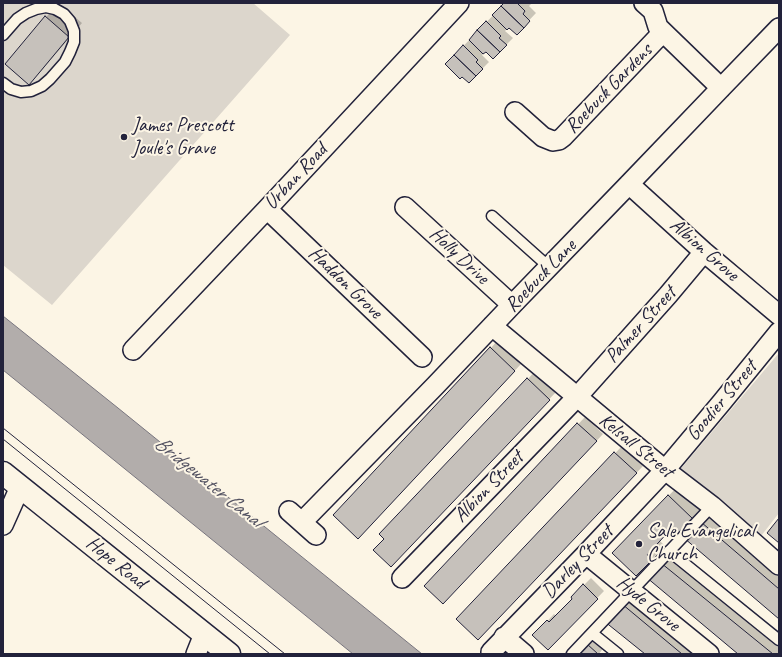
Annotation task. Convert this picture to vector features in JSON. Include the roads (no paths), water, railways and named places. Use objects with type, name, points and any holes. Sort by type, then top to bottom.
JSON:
[{"type":"street","name":"Urban Road","points":[[133,350],[459,3]]},
{"type":"street","name":"Roebuck Gardens","points":[[644,3],[653,11],[658,27],[721,88]]},
{"type":"street","name":"Roebuck Lane","points":[[316,534],[296,517],[492,326],[779,28]]},
{"type":"street","name":"Roebuck Gardens","points":[[515,112],[543,137],[553,141],[559,140],[564,137],[663,32]]},
{"type":"street","name":"Albion Grove","points":[[630,184],[704,252],[779,315]]},
{"type":"street","name":"Holly Drive","points":[[405,207],[512,305]]},
{"type":"street","name":"Haddon Grove","points":[[267,208],[422,357]]},
{"type":"street","name":"Palmer Street","points":[[577,397],[668,295],[704,252]]},
{"type":"street","name":"Kelsall Street","points":[[492,326],[665,470],[712,506],[779,565]]},
{"type":"street","name":"Goodier Street","points":[[665,470],[779,332]]},
{"type":"street","name":"Albion Street","points":[[402,578],[577,397]]},
{"type":"street","name":"Darley Street","points":[[491,652],[665,470]]},
{"type":"street","name":"Hope Road","points":[[3,473],[229,654]]},
{"type":"street","points":[[3,525],[20,487]]},
{"type":"street","name":"Hyde Grove","points":[[586,554],[709,654]]},
{"type":"street","points":[[196,654],[204,634]]},
{"type":"street","points":[[504,637],[524,654]]},
{"type":"lane","points":[[3,83],[11,89],[21,92],[31,91],[42,86],[65,62],[74,42],[74,31],[64,14],[55,9],[46,7],[26,13],[5,28]]},
{"type":"lane","points":[[492,216],[549,267]]},
{"type":"lane","points":[[572,654],[712,506]]},
{"type":"lane","points":[[669,551],[779,640]]},
{"type":"lane","points":[[592,633],[618,654]]},
{"type":"water","name":"Bridgewater Canal","points":[[3,316],[422,654],[353,654],[3,370]]},
{"type":"tram line","points":[[3,428],[285,654]]},
{"type":"tram line","points":[[3,439],[270,654]]},
{"type":"place","name":"James Prescott Joule's Grave","points":[[124,137]]},
{"type":"place","name":"Sale Evangelical Church","points":[[639,544]]}]
